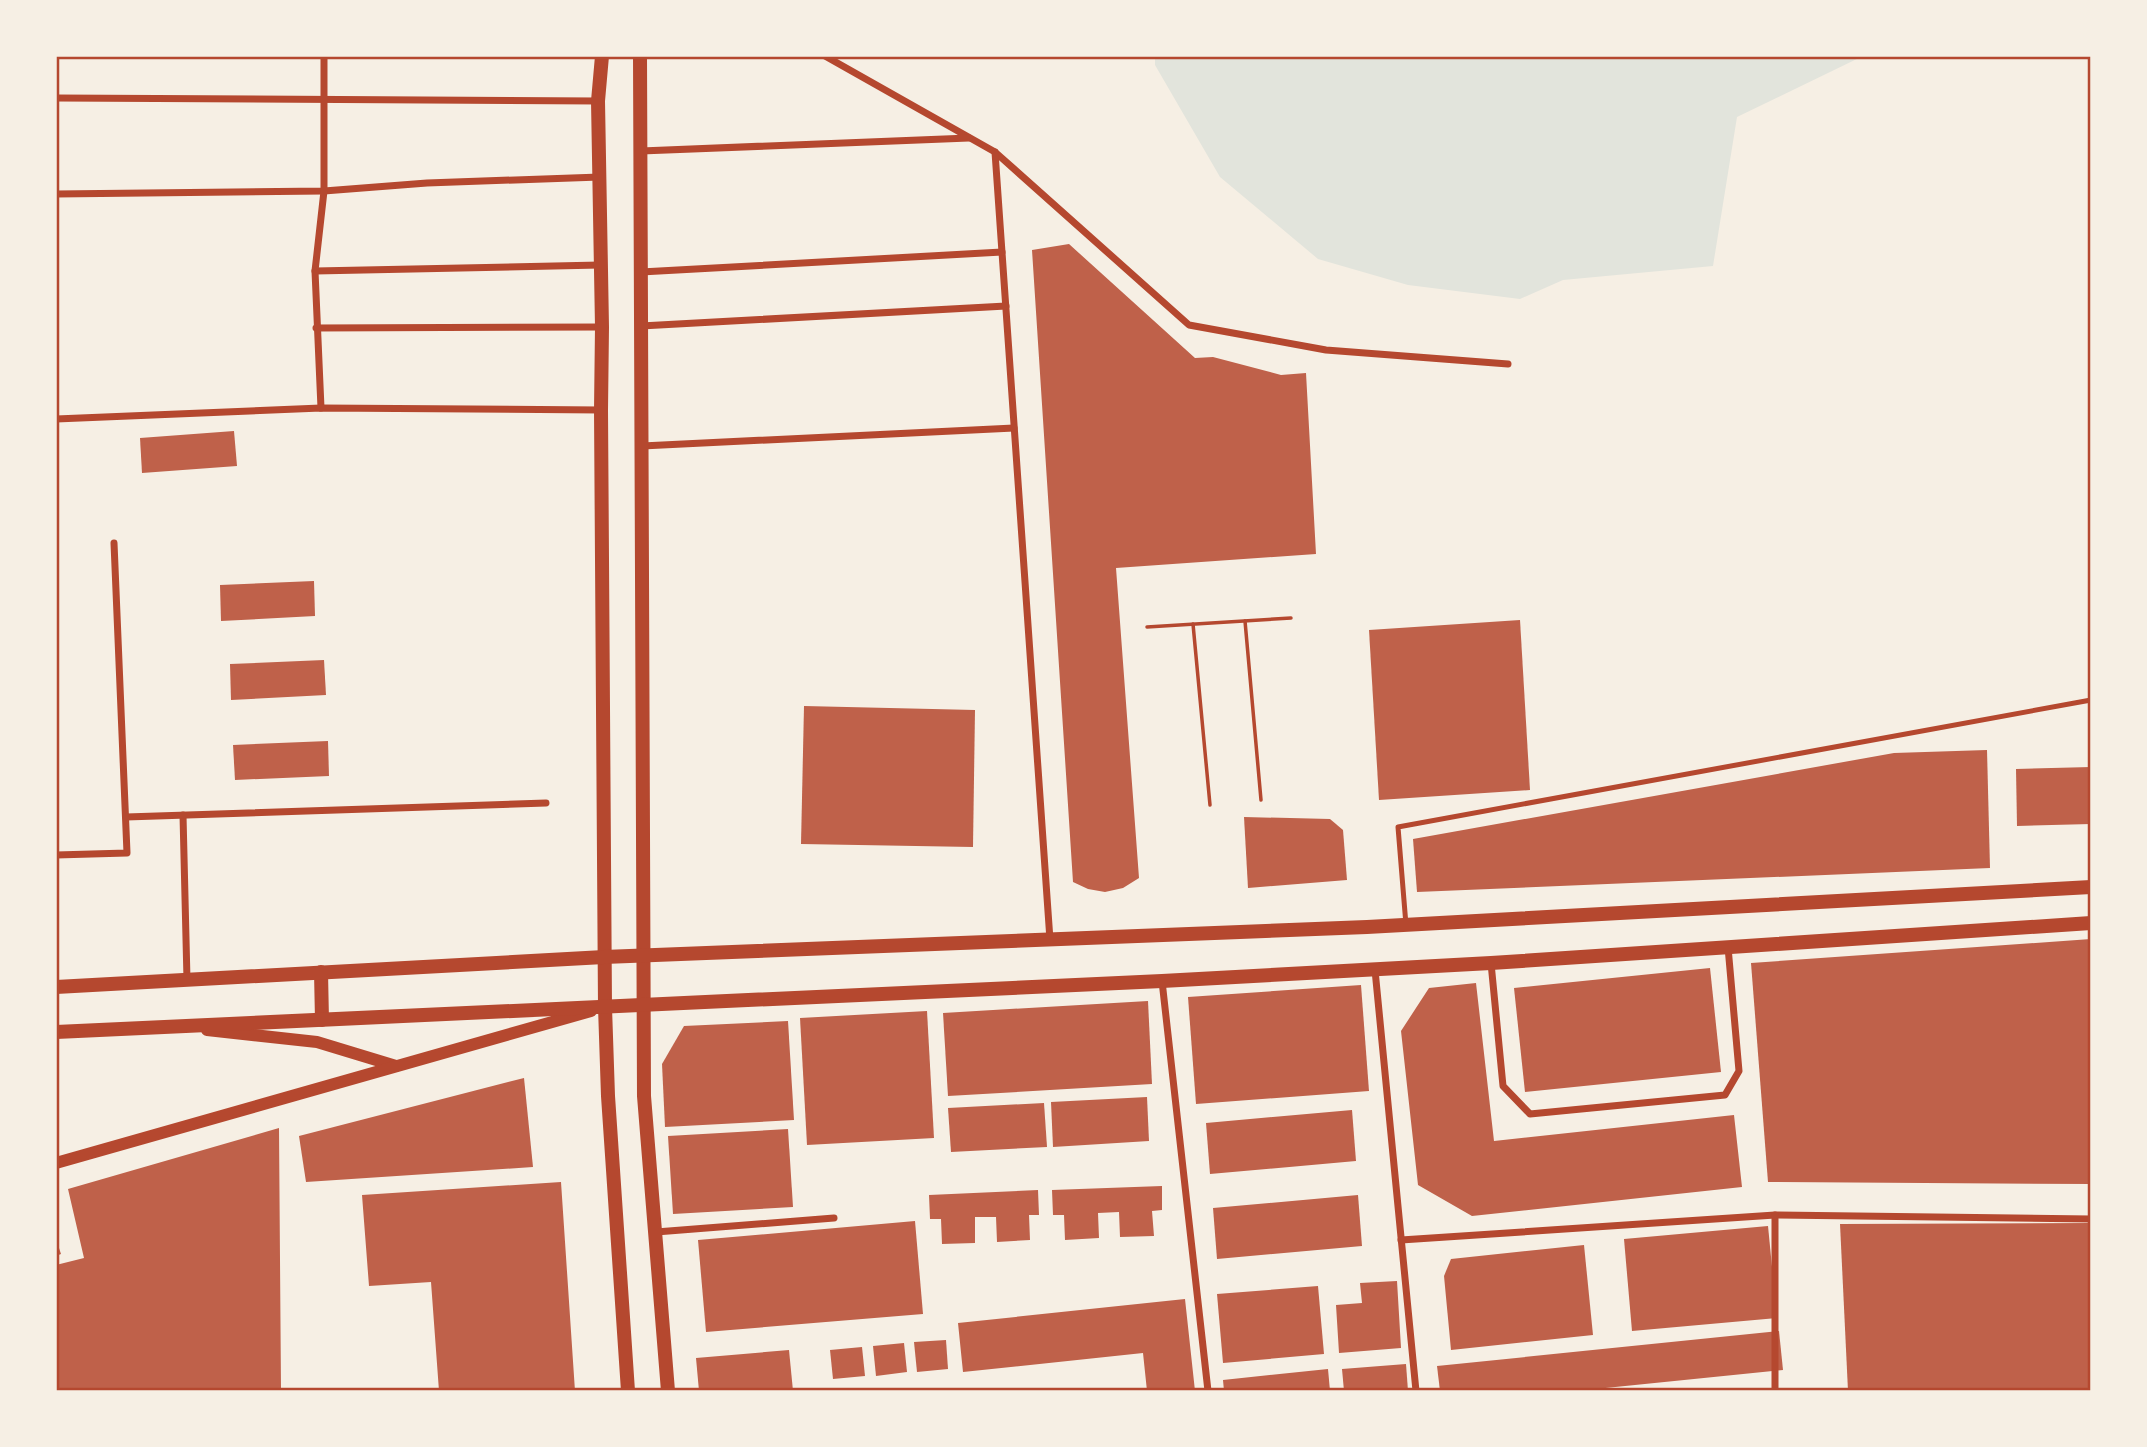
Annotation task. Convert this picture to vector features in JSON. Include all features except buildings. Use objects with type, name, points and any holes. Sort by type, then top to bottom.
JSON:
[{"type":"main road","points":[[602,56],[598,101],[602,327],[604,957],[608,1096],[628,1391]]},
{"type":"main road","points":[[640,56],[644,1096],[668,1391]]},
{"type":"main road","points":[[56,987],[604,957],[1406,925],[2091,887]]},
{"type":"main road","points":[[56,1032],[1162,981],[1491,963],[2091,923]]},
{"type":"main road","points":[[321,972],[322,1020]]},
{"type":"street","points":[[321,408],[315,271],[324,191],[324,56]]},
{"type":"street","points":[[825,56],[995,152],[1189,325],[1326,350],[1508,364]]},
{"type":"street","points":[[56,98],[598,101]]},
{"type":"street","points":[[641,151],[970,138]]},
{"type":"street","points":[[995,152],[1050,940]]},
{"type":"street","points":[[56,194],[324,191],[427,183],[600,177]]},
{"type":"street","points":[[641,272],[1002,253]]},
{"type":"street","points":[[315,271],[600,265]]},
{"type":"street","points":[[641,326],[1006,306]]},
{"type":"street","points":[[316,328],[602,327]]},
{"type":"street","points":[[56,419],[321,408],[601,410]]},
{"type":"street","points":[[642,446],[1014,428]]},
{"type":"street","points":[[56,855],[127,853],[114,542]]},
{"type":"street","points":[[126,817],[547,803]]},
{"type":"street","points":[[183,815],[187,980]]},
{"type":"street","points":[[1491,963],[1503,1086],[1530,1114],[1725,1095],[1739,1071],[1728,946]]},
{"type":"street","points":[[1375,969],[1416,1391]]},
{"type":"street","points":[[1162,981],[1208,1391]]},
{"type":"street","points":[[56,1163],[605,1007]]},
{"type":"street","points":[[178,1026],[317,1042],[396,1066]]},
{"type":"street","points":[[1401,1240],[1775,1215],[2091,1219]]},
{"type":"street","points":[[1775,1215],[1775,1391]]},
{"type":"street","points":[[655,1232],[834,1218]]},
{"type":"lane","points":[[1406,925],[1398,827],[2091,700]]},
{"type":"path","points":[[1147,627],[1290,618]]},
{"type":"path","points":[[1245,621],[1261,800]]},
{"type":"path","points":[[1193,624],[1210,805]]},
{"type":"shaded area","points":[[1155,56],[1863,56],[1737,117],[1713,266],[1563,280],[1520,299],[1408,285],[1318,259],[1220,177],[1155,65]]}]
